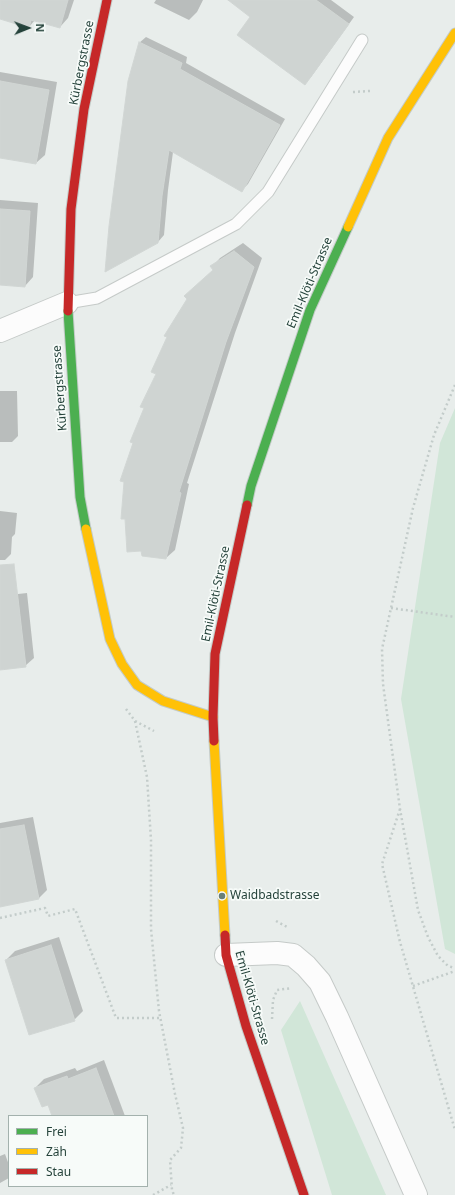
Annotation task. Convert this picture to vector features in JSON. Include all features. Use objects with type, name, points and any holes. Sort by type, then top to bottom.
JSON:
[{"type":"street","name":"Kürbergstrasse","points":[[107,0],[84,109],[72,209],[67,303],[80,497],[91,556],[110,639],[122,664],[137,685],[163,701],[213,717]]},
{"type":"street","name":"Emil-Klöti-Strasse","points":[[304,1195],[246,1026],[226,955],[213,717],[215,654],[251,486],[310,310],[388,138],[455,34]]},
{"type":"street","points":[[0,331],[67,303]]},
{"type":"street","points":[[226,955],[277,953],[293,955],[306,966],[320,982],[416,1195]]},
{"type":"lane","points":[[67,303],[97,298],[236,224],[268,192],[362,40]]},
{"type":"path","points":[[455,386],[434,434],[413,508],[382,650],[383,684],[400,809],[418,910],[428,937],[438,956],[448,966],[455,968]]},
{"type":"path","points":[[391,608],[455,617]]},
{"type":"path","points":[[123,705],[135,721],[154,731]]},
{"type":"path","points":[[135,721],[146,777],[151,840],[151,929],[160,1018],[183,1128],[181,1148],[170,1160],[174,1195]]},
{"type":"path","points":[[400,809],[382,864],[400,942],[455,1130]]},
{"type":"path","points":[[0,918],[45,908],[48,916],[75,910],[116,1018],[160,1018]]},
{"type":"path","points":[[413,986],[455,972]]},
{"type":"path","points":[[272,1020],[273,1000],[277,990]]},
{"type":"path","points":[[152,1195],[172,1185]]},
{"type":"green space","points":[[455,408],[455,954],[445,949],[401,699],[440,443]]},
{"type":"green space","points":[[300,1001],[386,1195],[332,1195],[281,1030]]},
{"type":"building","points":[[0,0],[68,0],[60,28],[31,20],[29,28],[0,19]]},
{"type":"building","points":[[228,0],[316,0],[349,24],[305,85],[237,35],[250,17]]},
{"type":"building","points":[[139,42],[182,63],[180,69],[280,125],[242,192],[169,150],[162,196],[158,243],[105,272],[109,226],[128,81]]},
{"type":"building","points":[[0,81],[49,90],[36,164],[0,158]]},
{"type":"building","points":[[0,209],[30,211],[25,287],[0,285]]},
{"type":"building","points":[[234,251],[254,267],[226,342],[179,492],[181,493],[166,559],[142,556],[141,551],[127,552],[125,519],[121,519],[124,482],[120,481],[133,443],[130,442],[144,408],[140,407],[156,374],[151,372],[167,337],[164,336],[187,299],[184,296],[213,270],[210,266]]},
{"type":"building","points":[[14,564],[26,667],[0,670],[0,565]]},
{"type":"building","points":[[24,825],[39,899],[0,907],[0,829]]},
{"type":"building","points":[[51,945],[75,1021],[29,1035],[5,960]]},
{"type":"building","points":[[96,1068],[114,1115],[52,1115],[48,1105],[42,1107],[34,1088],[67,1076],[68,1079]]},
{"type":"traffic: fast","points":[[247,505],[251,486],[310,310],[348,227]]},
{"type":"traffic: fast","points":[[68,311],[80,497],[86,529]]},
{"type":"traffic: slow","points":[[348,227],[388,138],[455,33]]},
{"type":"traffic: slow","points":[[86,529],[110,639],[122,664],[137,685],[163,701],[213,717]]},
{"type":"traffic: slow","points":[[214,741],[225,935]]},
{"type":"traffic: jam","points":[[68,311],[71,209],[84,109],[107,0]]},
{"type":"traffic: jam","points":[[214,741],[213,717],[215,654],[247,505]]},
{"type":"traffic: jam","points":[[225,935],[226,955],[246,1026],[304,1195]]},
{"type":"place","name":"Waidbadstrasse","points":[[222,896]]}]
